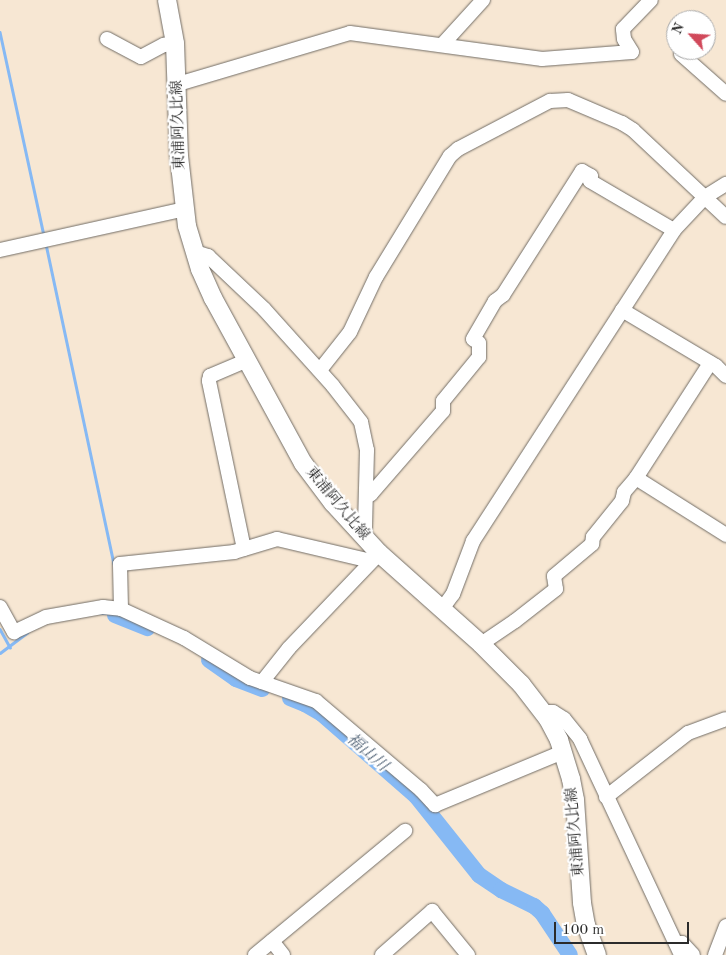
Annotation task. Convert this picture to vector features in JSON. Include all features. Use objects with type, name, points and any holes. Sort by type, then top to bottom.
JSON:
[{"type":"main road","name":"東浦阿久比線","points":[[167,0],[175,43],[178,84],[179,156],[185,209],[195,252],[212,298],[303,463],[333,503],[362,534],[375,557],[442,610],[481,644],[521,684],[543,712],[563,752],[575,800],[582,903],[586,925],[597,955]]},
{"type":"street","points":[[442,45],[483,0]]},
{"type":"street","points":[[178,84],[350,33],[542,59],[632,52],[624,39],[623,29],[651,0]]},
{"type":"street","points":[[107,39],[141,57],[164,45],[175,43]]},
{"type":"street","points":[[688,60],[726,94]]},
{"type":"street","points":[[320,370],[350,332],[376,277],[450,156],[458,149],[540,106],[556,100],[568,100],[622,122],[726,217]]},
{"type":"street","points":[[366,496],[371,494],[443,411],[443,401],[479,357],[479,343],[473,339],[495,301],[503,295],[582,171],[591,176],[590,181],[674,230]]},
{"type":"street","points":[[442,610],[453,594],[473,541],[674,230],[705,197],[726,184]]},
{"type":"street","points":[[0,250],[185,209]]},
{"type":"street","points":[[195,252],[208,256],[264,309],[320,370],[357,415],[365,430],[368,450],[365,528],[362,534]]},
{"type":"street","points":[[622,310],[710,364],[726,376]]},
{"type":"street","points":[[244,549],[209,381],[210,376],[246,360]]},
{"type":"street","points":[[481,644],[556,589],[554,576],[592,544],[593,537],[622,501],[624,492],[636,478],[710,364]]},
{"type":"street","points":[[636,478],[726,535]]},
{"type":"street","points":[[121,609],[120,564],[244,549],[277,539],[375,557]]},
{"type":"street","points":[[262,682],[289,648],[375,557]]},
{"type":"street","points":[[0,607],[14,632],[32,622],[61,613],[103,607],[121,609],[184,638],[240,673],[316,701],[421,790],[435,805],[563,752]]},
{"type":"street","points":[[543,712],[553,712],[564,719],[579,737],[678,949]]},
{"type":"street","points":[[606,797],[688,733],[726,719]]},
{"type":"street","points":[[255,955],[405,831]]},
{"type":"street","points":[[382,955],[432,911],[468,955]]},
{"type":"street","points":[[715,955],[726,926]]},
{"type":"street","points":[[272,941],[283,955]]},
{"type":"street","points":[[678,949],[682,943],[694,955]]},
{"type":"waterway","points":[[0,32],[44,236]]},
{"type":"waterway","points":[[46,244],[114,564]]},
{"type":"waterway","points":[[99,614],[115,614]]},
{"type":"waterway","name":"福山川","points":[[115,615],[148,628]]},
{"type":"waterway","points":[[0,629],[10,647]]},
{"type":"waterway","points":[[0,653],[27,633]]},
{"type":"waterway","name":"福山川","points":[[209,660],[236,679],[262,689]]},
{"type":"waterway","name":"福山川","points":[[290,698],[322,714],[416,796],[479,875],[501,890],[534,906],[542,913],[570,955]]}]
